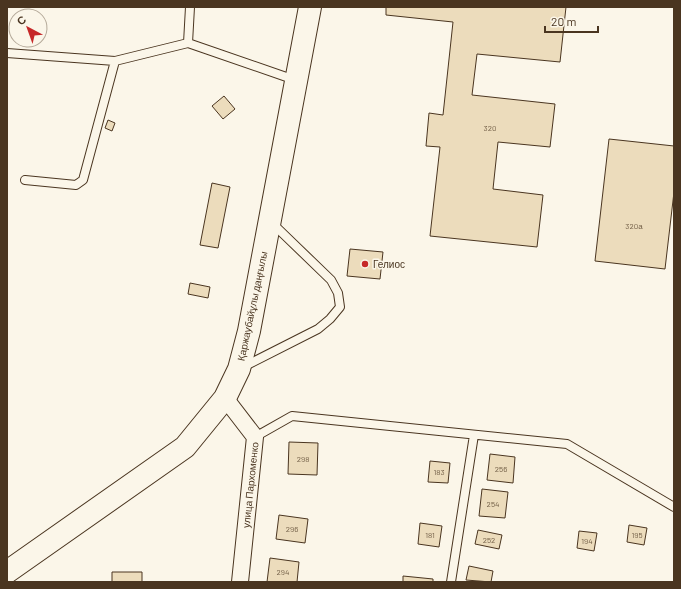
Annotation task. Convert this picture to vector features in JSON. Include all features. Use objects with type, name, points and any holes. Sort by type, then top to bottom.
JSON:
[{"type":"highway","name":"Қаржаубайұлы даңғылы","points":[[7,572],[185,447],[225,398],[239,369],[249,331],[310,7]]},
{"type":"street","name":"улица Пархоменко","points":[[225,398],[255,437],[240,582]]},
{"type":"lane","points":[[188,43],[190,7]]},
{"type":"lane","points":[[7,53],[115,61],[188,43],[296,80]]},
{"type":"lane","points":[[25,180],[76,185],[83,180],[115,61]]},
{"type":"lane","points":[[239,369],[318,329],[330,319],[340,307],[338,293],[331,280],[270,220]]},
{"type":"lane","points":[[255,437],[292,416],[567,444],[674,507]]},
{"type":"lane","points":[[451,582],[474,435]]},
{"type":"building","points":[[386,7],[566,7],[560,62],[477,54],[472,95],[555,104],[550,147],[498,142],[493,189],[543,195],[537,247],[430,236],[440,147],[426,146],[429,113],[443,115],[453,22],[386,15]]},
{"type":"building","points":[[224,96],[235,109],[223,119],[212,106]]},
{"type":"building","points":[[108,120],[115,123],[112,131],[105,128]]},
{"type":"building","points":[[609,139],[674,146],[674,192],[665,269],[595,261]]},
{"type":"building","points":[[212,183],[230,187],[218,248],[200,245]]},
{"type":"building","name":"Гелиос","points":[[350,249],[383,252],[380,279],[347,276]]},
{"type":"building","points":[[190,283],[210,287],[208,298],[188,294]]},
{"type":"building","points":[[289,442],[318,443],[317,475],[288,474]]},
{"type":"building","points":[[490,454],[515,457],[513,483],[487,480]]},
{"type":"building","points":[[430,461],[450,463],[448,483],[428,482]]},
{"type":"building","points":[[482,489],[508,492],[505,518],[479,516]]},
{"type":"building","points":[[279,515],[308,519],[305,543],[276,539]]},
{"type":"building","points":[[420,523],[442,526],[439,547],[418,544]]},
{"type":"building","points":[[629,525],[647,528],[644,545],[627,542]]},
{"type":"building","points":[[478,530],[502,535],[499,549],[475,544]]},
{"type":"building","points":[[579,531],[597,533],[594,551],[577,548]]},
{"type":"building","points":[[270,558],[299,562],[297,582],[267,582]]},
{"type":"building","points":[[469,566],[493,571],[491,582],[466,580]]},
{"type":"building","points":[[112,572],[142,572],[142,582],[112,582]]},
{"type":"building","points":[[403,576],[433,579],[433,582],[403,582]]},
{"type":"place","name":"Гелиос","points":[[365,264]]}]
